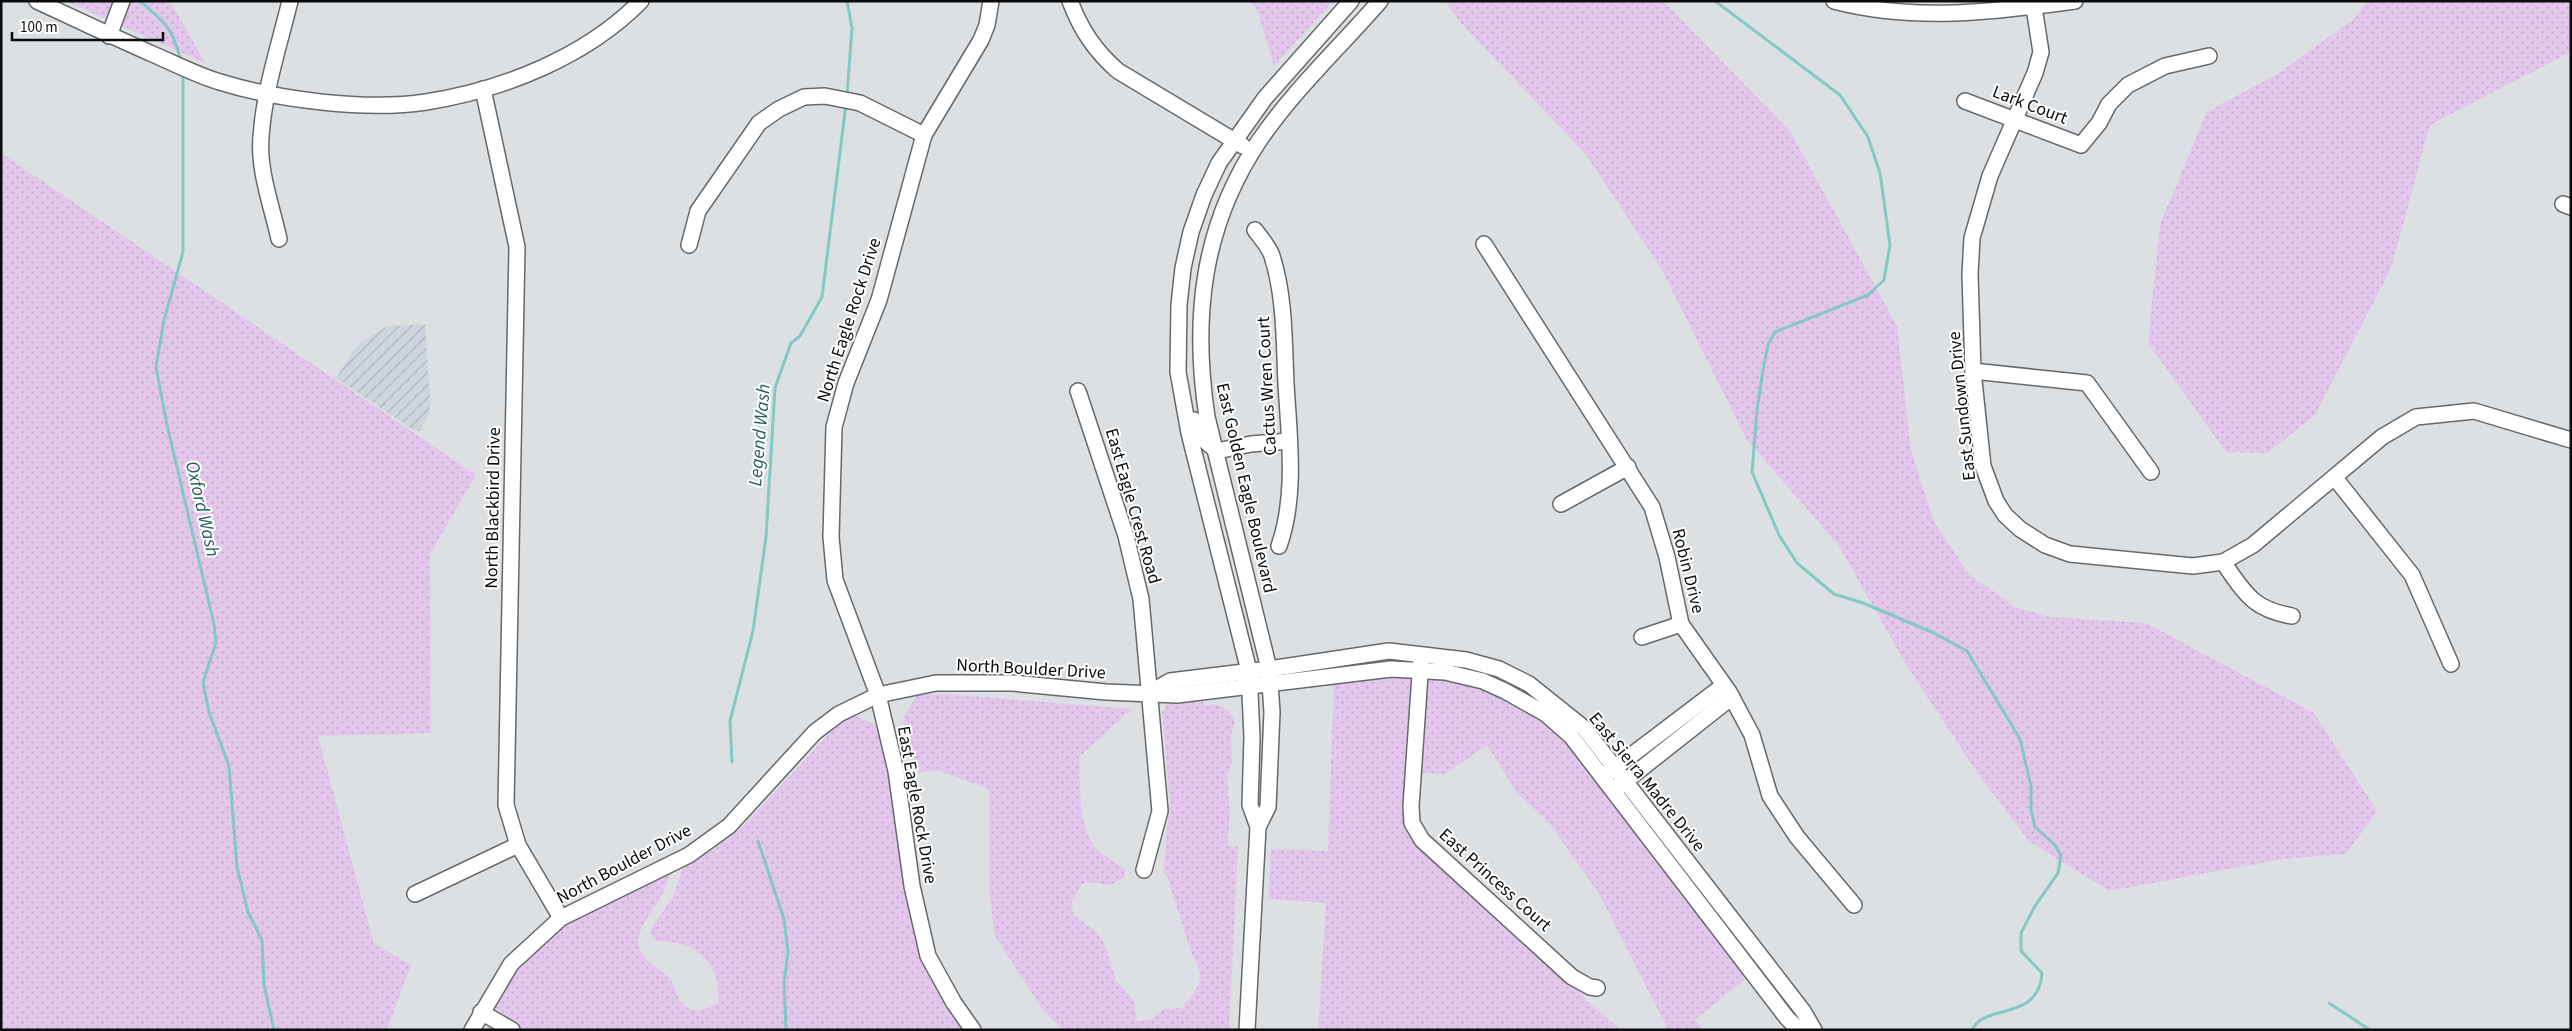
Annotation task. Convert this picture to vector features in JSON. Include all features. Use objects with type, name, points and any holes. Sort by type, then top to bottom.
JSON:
[{"type":"street","points":[[37,1],[183,69],[221,82],[267,93],[305,99],[365,104],[425,102],[483,88],[550,65],[581,50],[612,27],[641,1]]},
{"type":"street","points":[[109,36],[122,1]]},
{"type":"street","points":[[278,239],[260,138],[267,93],[290,1]]},
{"type":"street","name":"North Eagle Rock Drive","points":[[835,580],[831,537],[834,427],[846,383],[879,300],[924,135],[981,40],[988,25],[991,1]]},
{"type":"street","points":[[1070,1],[1092,46],[1118,71],[1252,152]]},
{"type":"street","name":"East Golden Eagle Boulevard","points":[[1247,1030],[1258,827],[1250,805],[1252,737],[1250,678],[1189,433],[1178,372],[1179,305],[1191,232],[1204,195],[1219,163],[1265,98],[1351,1]]},
{"type":"street","name":"East Golden Eagle Boulevard","points":[[1258,827],[1268,807],[1272,712],[1270,677],[1217,451],[1207,417],[1201,381],[1200,308],[1206,270],[1220,215],[1252,152],[1296,96],[1380,1]]},
{"type":"street","points":[[1834,1],[1866,9],[1933,15],[2075,1]]},
{"type":"street","name":"East Sundown Drive","points":[[2034,4],[2041,52],[2032,80],[1990,176],[1972,238],[1970,274],[1973,371],[1983,466],[1988,485],[2006,515],[2020,529],[2044,545],[2070,554],[2193,566],[2223,562],[2253,546],[2382,437],[2416,417],[2474,411],[2571,440]]},
{"type":"street","name":"Lark Court","points":[[1965,101],[1996,112],[2013,121],[2082,145],[2099,123],[2109,104],[2128,85],[2165,66],[2209,56]]},
{"type":"street","name":"North Blackbird Drive","points":[[483,88],[517,247],[506,805],[518,845],[561,918]]},
{"type":"street","points":[[689,245],[698,210],[759,123],[779,109],[804,97],[825,96],[860,103],[924,135]]},
{"type":"street","name":"Cactus Wren Court","points":[[1255,230],[1271,253],[1278,280],[1283,318],[1289,441],[1289,511],[1279,546]]},
{"type":"street","name":"Robin Drive","points":[[1484,244],[1652,507],[1667,557],[1682,624],[1728,691],[1752,735],[1770,796],[1797,837],[1854,905]]},
{"type":"street","points":[[1973,371],[2087,383],[2151,472]]},
{"type":"street","points":[[1178,372],[1199,436],[1217,451],[1251,444],[1289,441]]},
{"type":"street","name":"East Eagle Crest Road","points":[[1078,391],[1126,536],[1141,599],[1151,692],[1160,811],[1144,870]]},
{"type":"street","points":[[1561,504],[1628,467]]},
{"type":"street","points":[[2334,478],[2412,575],[2451,664]]},
{"type":"street","points":[[2223,562],[2249,598],[2270,612],[2292,616]]},
{"type":"street","name":"East Eagle Rock Drive","points":[[835,580],[878,695],[896,771],[912,886],[928,956],[954,1003],[973,1030]]},
{"type":"street","points":[[1642,637],[1682,624]]},
{"type":"street","name":"East Sierra Madre Drive","points":[[1270,677],[1389,651],[1466,660],[1499,669],[1529,684],[1584,728],[1803,1011],[1814,1030]]},
{"type":"street","name":"East Princess Court","points":[[1421,654],[1411,806],[1412,823],[1422,840],[1572,976],[1590,987],[1597,988]]},
{"type":"street","name":"East Sierra Madre Drive","points":[[1270,677],[1390,670],[1445,672],[1483,681],[1524,701],[1555,720],[1571,736],[1787,1018],[1799,1030]]},
{"type":"street","name":"North Boulder Drive","points":[[472,1030],[511,964],[561,918],[689,855],[729,826],[815,732],[839,714],[878,695],[936,683],[1012,683],[1106,692],[1151,692],[1177,695],[1250,678],[1270,677]]},
{"type":"street","points":[[1603,777],[1728,691]]},
{"type":"street","points":[[1613,791],[1728,691]]},
{"type":"street","points":[[415,894],[518,845]]},
{"type":"street","points":[[481,1012],[512,1030]]},
{"type":"shaded area","points":[[66,1],[166,1],[173,6],[205,63]]},
{"type":"shaded area","points":[[1251,1],[1333,1],[1274,66],[1258,12]]},
{"type":"shaded area","points":[[1445,1],[1663,1],[1790,131],[1897,326],[1911,450],[1934,522],[1969,574],[2015,607],[2049,617],[2146,623],[2314,713],[2377,811],[2346,854],[2283,859],[2109,891],[2029,841],[1978,774],[1905,663],[1839,546],[1747,440],[1662,270],[1587,156],[1461,23]]},
{"type":"shaded area","points":[[2367,1],[2571,1],[2571,52],[2430,125],[2391,268],[2315,415],[2267,453],[2226,452],[2148,343],[2160,224],[2207,112],[2282,71],[2355,18]]},
{"type":"shaded area","points":[[1,153],[476,475],[430,554],[431,733],[318,736],[374,944],[411,965],[387,1030],[1,1030]]},
{"type":"shaded area","points":[[425,324],[430,399],[429,413],[420,431],[415,431],[336,378],[354,349],[387,326]]},
{"type":"shaded area","points":[[1399,674],[1412,676],[1407,815],[1422,846],[1581,993],[1587,1001],[1621,1030],[1318,1030],[1326,903],[1268,899],[1271,849],[1328,851],[1334,680]]},
{"type":"shaded area","points":[[1435,675],[1480,686],[1507,697],[1530,711],[1560,736],[1579,755],[1749,976],[1695,1020],[1703,1030],[1668,1030],[1598,892],[1549,823],[1517,793],[1487,745],[1445,774],[1420,773],[1426,683],[1429,678]]},
{"type":"shaded area","points":[[945,694],[1132,709],[1079,757],[1081,804],[1090,839],[1102,854],[1125,869],[1124,878],[1110,885],[1088,882],[1082,884],[1072,902],[1073,914],[1096,932],[1104,943],[1116,980],[1134,1001],[1137,1021],[1152,1019],[1164,1009],[1182,1008],[1197,989],[1200,977],[1167,876],[1163,872],[1170,801],[1162,712],[1168,703],[1202,698],[1204,706],[1216,704],[1230,711],[1229,713],[1235,720],[1231,736],[1232,762],[1227,779],[1230,814],[1227,845],[1238,847],[1229,1030],[1063,1030],[1043,1010],[995,936],[989,889],[989,789],[940,771],[913,772],[903,718],[917,695]]},
{"type":"shaded area","points":[[853,715],[878,726],[888,758],[922,959],[945,1002],[965,1030],[524,1030],[495,1007],[502,990],[530,956],[566,926],[605,902],[669,872],[664,891],[639,934],[639,948],[646,958],[670,979],[678,997],[686,1007],[702,1010],[718,1002],[718,988],[715,975],[703,956],[682,944],[656,941],[651,934],[652,927],[673,897],[683,867],[713,850],[740,829],[830,733]]},
{"type":"waterway","name":"Oxford Wash","points":[[140,1],[167,27],[175,41],[181,62]]},
{"type":"waterway","name":"Legend Wash","points":[[847,1],[852,28],[847,96]]},
{"type":"waterway","points":[[1715,1],[1840,95],[1868,137],[1880,173],[1890,245],[1884,280],[1868,295],[1775,332],[1768,345],[1763,370],[1757,410],[1752,472],[1779,535],[1797,563],[1834,594],[1863,603],[1934,633],[1967,651],[2020,739],[2031,786],[2031,810],[2035,827],[2055,845],[2061,856],[2058,873],[2035,906],[2021,933],[2021,951],[2042,973],[2039,988],[2031,999],[2022,1005],[1988,1017],[1978,1022],[1972,1030]]},
{"type":"waterway","name":"Oxford Wash","points":[[183,73],[183,252],[164,320],[156,367],[167,425],[214,624],[216,643],[203,682],[209,712],[229,766],[237,867],[248,912],[262,940],[264,985],[274,1030]]},
{"type":"waterway","name":"Legend Wash","points":[[732,762],[730,721],[753,631],[766,537],[775,388],[791,343],[800,336],[822,297],[846,104]]},
{"type":"waterway","name":"Legend Wash","points":[[758,841],[784,919],[788,952],[784,982],[786,1030]]},
{"type":"waterway","points":[[2329,1003],[2370,1030]]}]
